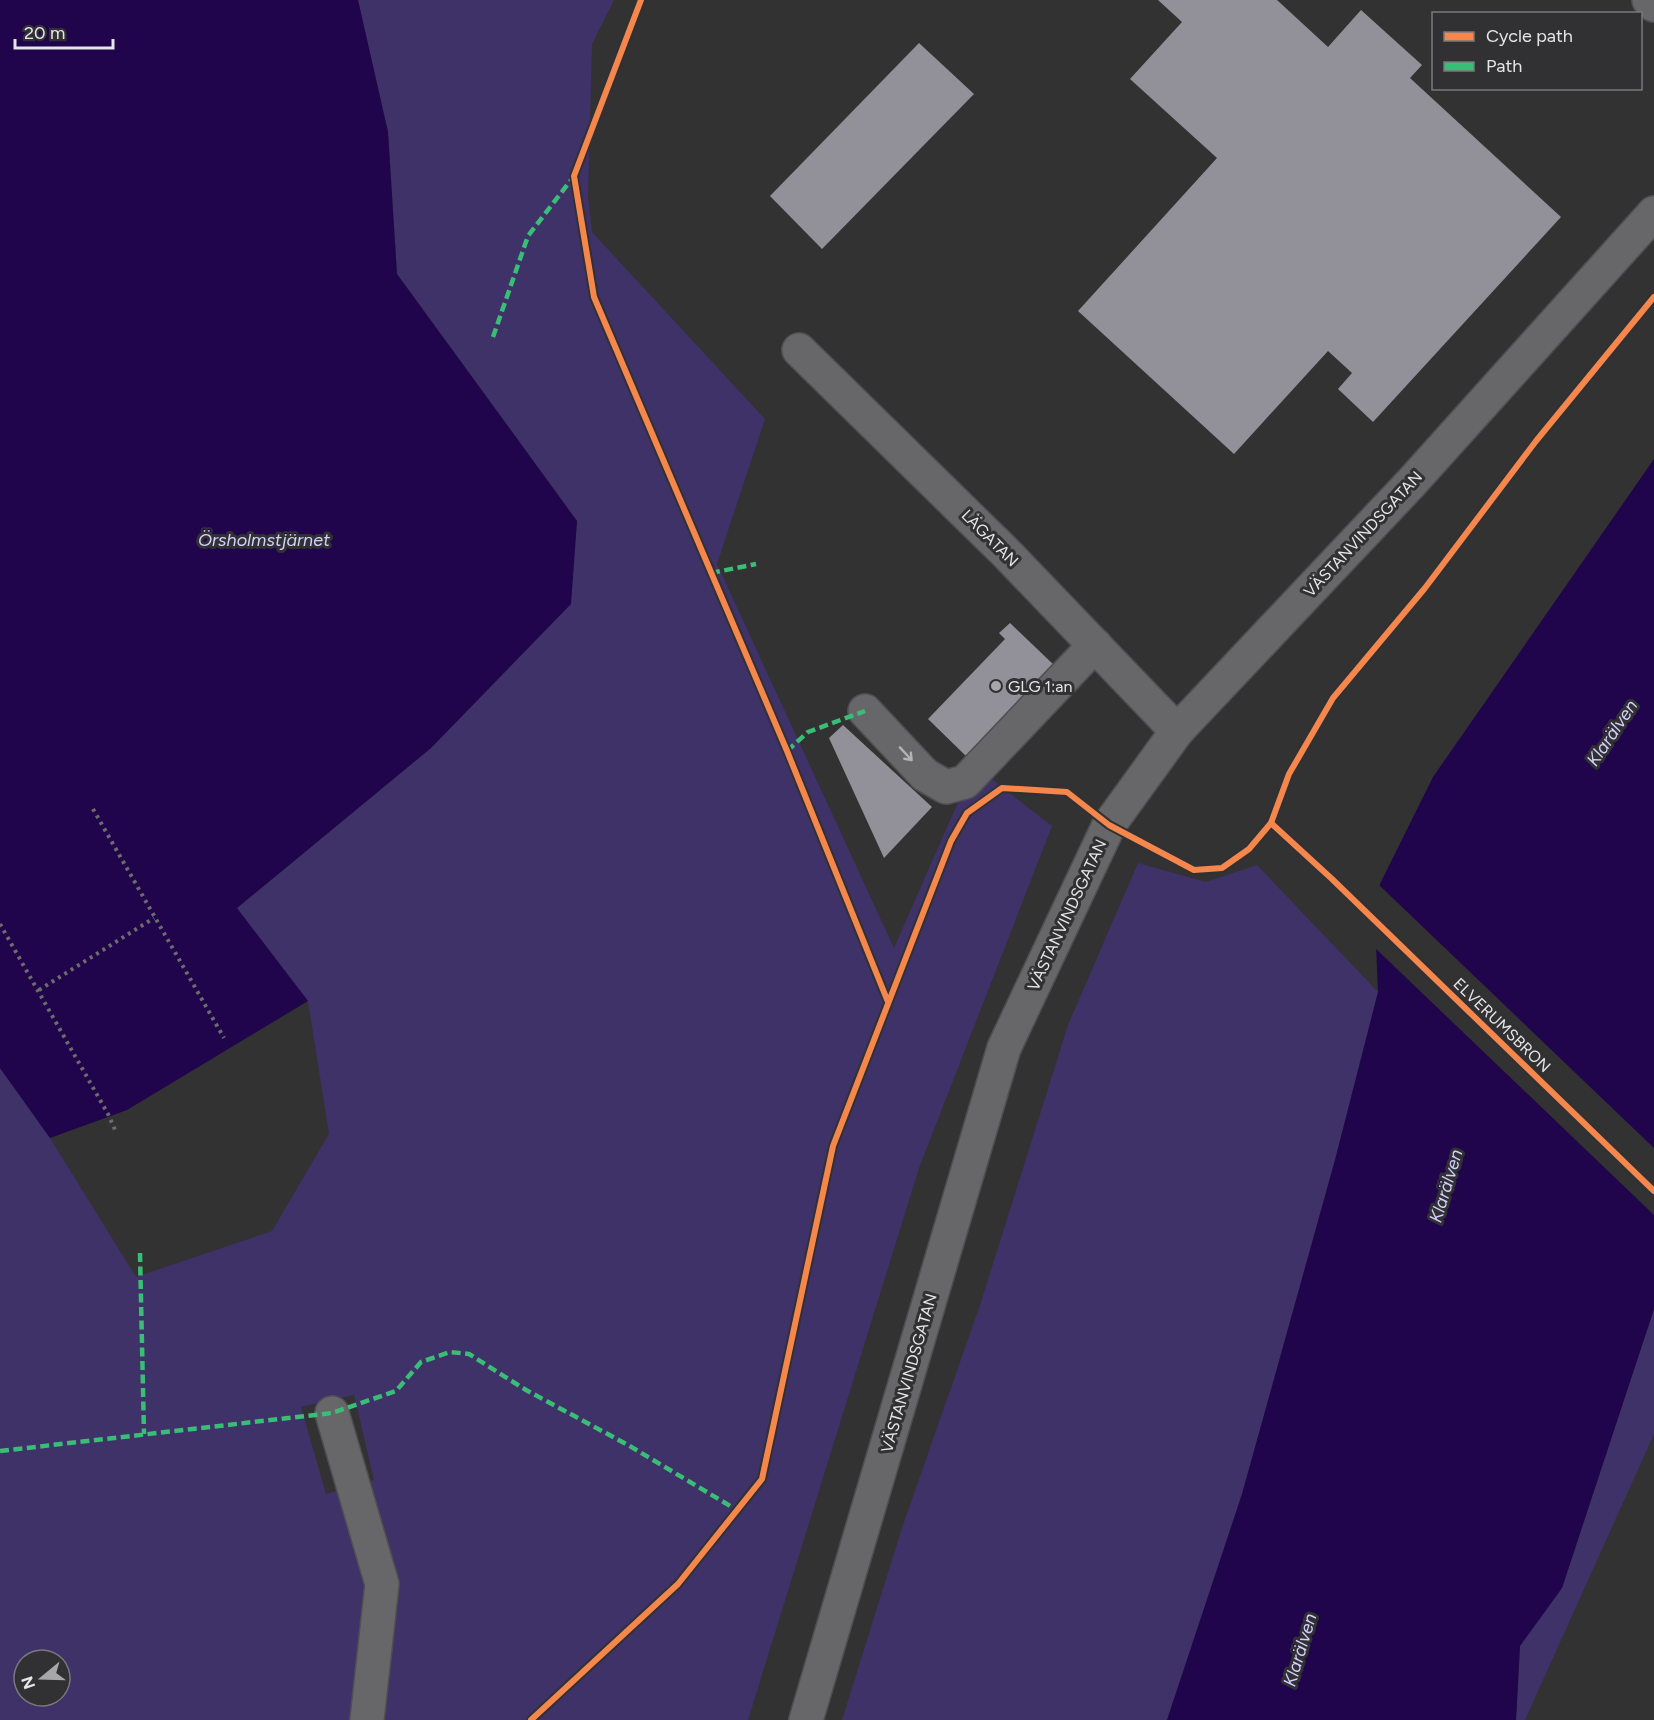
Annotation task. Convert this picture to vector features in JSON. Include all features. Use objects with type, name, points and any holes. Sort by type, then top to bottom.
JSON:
[{"type":"street","points":[[1649,0],[1654,5]]},
{"type":"street","name":"VÄSTANVINDSGATAN","points":[[807,1720],[1004,1048],[1109,825],[1177,731],[1412,482],[1654,213]]},
{"type":"street","name":"LÄGATAN","points":[[799,350],[1007,554],[1177,731]]},
{"type":"street","points":[[866,711],[925,775],[946,787],[965,782],[1095,645]]},
{"type":"street","points":[[332,1413],[382,1584],[367,1720]]},
{"type":"path","points":[[93,809],[224,1038]]},
{"type":"path","points":[[39,990],[154,918]]},
{"type":"path","points":[[0,924],[39,990],[116,1132]]},
{"type":"shaded area","points":[[358,0],[614,0],[592,44],[588,196],[592,232],[765,419],[717,564],[894,948],[959,800],[984,773],[1052,826],[919,1168],[748,1720],[0,1720],[0,1068],[50,1138],[136,1277],[272,1231],[329,1134],[308,1001],[236,909],[431,748],[570,604],[577,521],[397,274],[388,132]],"holes":[[[354,1395],[374,1480],[326,1494],[301,1407]]]},
{"type":"shaded area","points":[[1138,863],[1206,882],[1257,865],[1378,992],[1335,1160],[1242,1494],[1167,1720],[842,1720],[902,1528],[981,1302],[1068,1025]]},
{"type":"shaded area","points":[[1654,1309],[1654,1434],[1525,1720],[1516,1720],[1520,1645],[1562,1588]]},
{"type":"water","name":"Örsholmstjärnet","points":[[0,0],[358,0],[388,132],[397,274],[577,521],[571,604],[431,748],[237,908],[308,1001],[127,1110],[50,1138],[0,1068]]},
{"type":"water","name":"Klarälven","points":[[1654,459],[1654,1309],[1562,1588],[1520,1646],[1516,1720],[1167,1720],[1242,1494],[1335,1160],[1378,992],[1374,896],[1433,777]]},
{"type":"pier","points":[[1377,883],[1654,1148],[1654,1215],[1373,946],[1371,896]]},
{"type":"building","points":[[1158,0],[1277,0],[1328,47],[1361,10],[1422,65],[1410,78],[1561,217],[1373,422],[1338,389],[1352,373],[1328,351],[1234,454],[1078,311],[1217,158],[1130,79],[1182,22]]},
{"type":"building","points":[[919,43],[974,94],[822,249],[770,196]]},
{"type":"building","points":[[1010,623],[1055,666],[968,758],[928,719],[1005,639],[999,633]]},
{"type":"building","points":[[843,725],[932,807],[884,858],[829,738]]},
{"type":"marked path","points":[[493,337],[528,236],[574,176]]},
{"type":"marked path","points":[[711,573],[756,564]]},
{"type":"marked path","points":[[787,751],[808,732],[865,711]]},
{"type":"marked path","points":[[140,1253],[144,1434]]},
{"type":"marked path","points":[[0,1451],[332,1413],[396,1391],[421,1362],[450,1352],[469,1354],[526,1390],[628,1445],[737,1510]]},
{"type":"cycle path","points":[[641,0],[574,176],[594,297],[787,751],[888,1002]]},
{"type":"cycle path","points":[[531,1720],[678,1584],[762,1479],[833,1146],[951,841],[967,813],[1002,788],[1067,792],[1109,825],[1194,870],[1222,868],[1249,849],[1271,823],[1289,774],[1333,698],[1425,588],[1536,441],[1654,297]]},
{"type":"cycle path","name":"ELVERUMSBRON","points":[[1271,823],[1332,879],[1654,1191]]},
{"type":"place","name":"GLG 1:an","points":[[996,686]]}]
